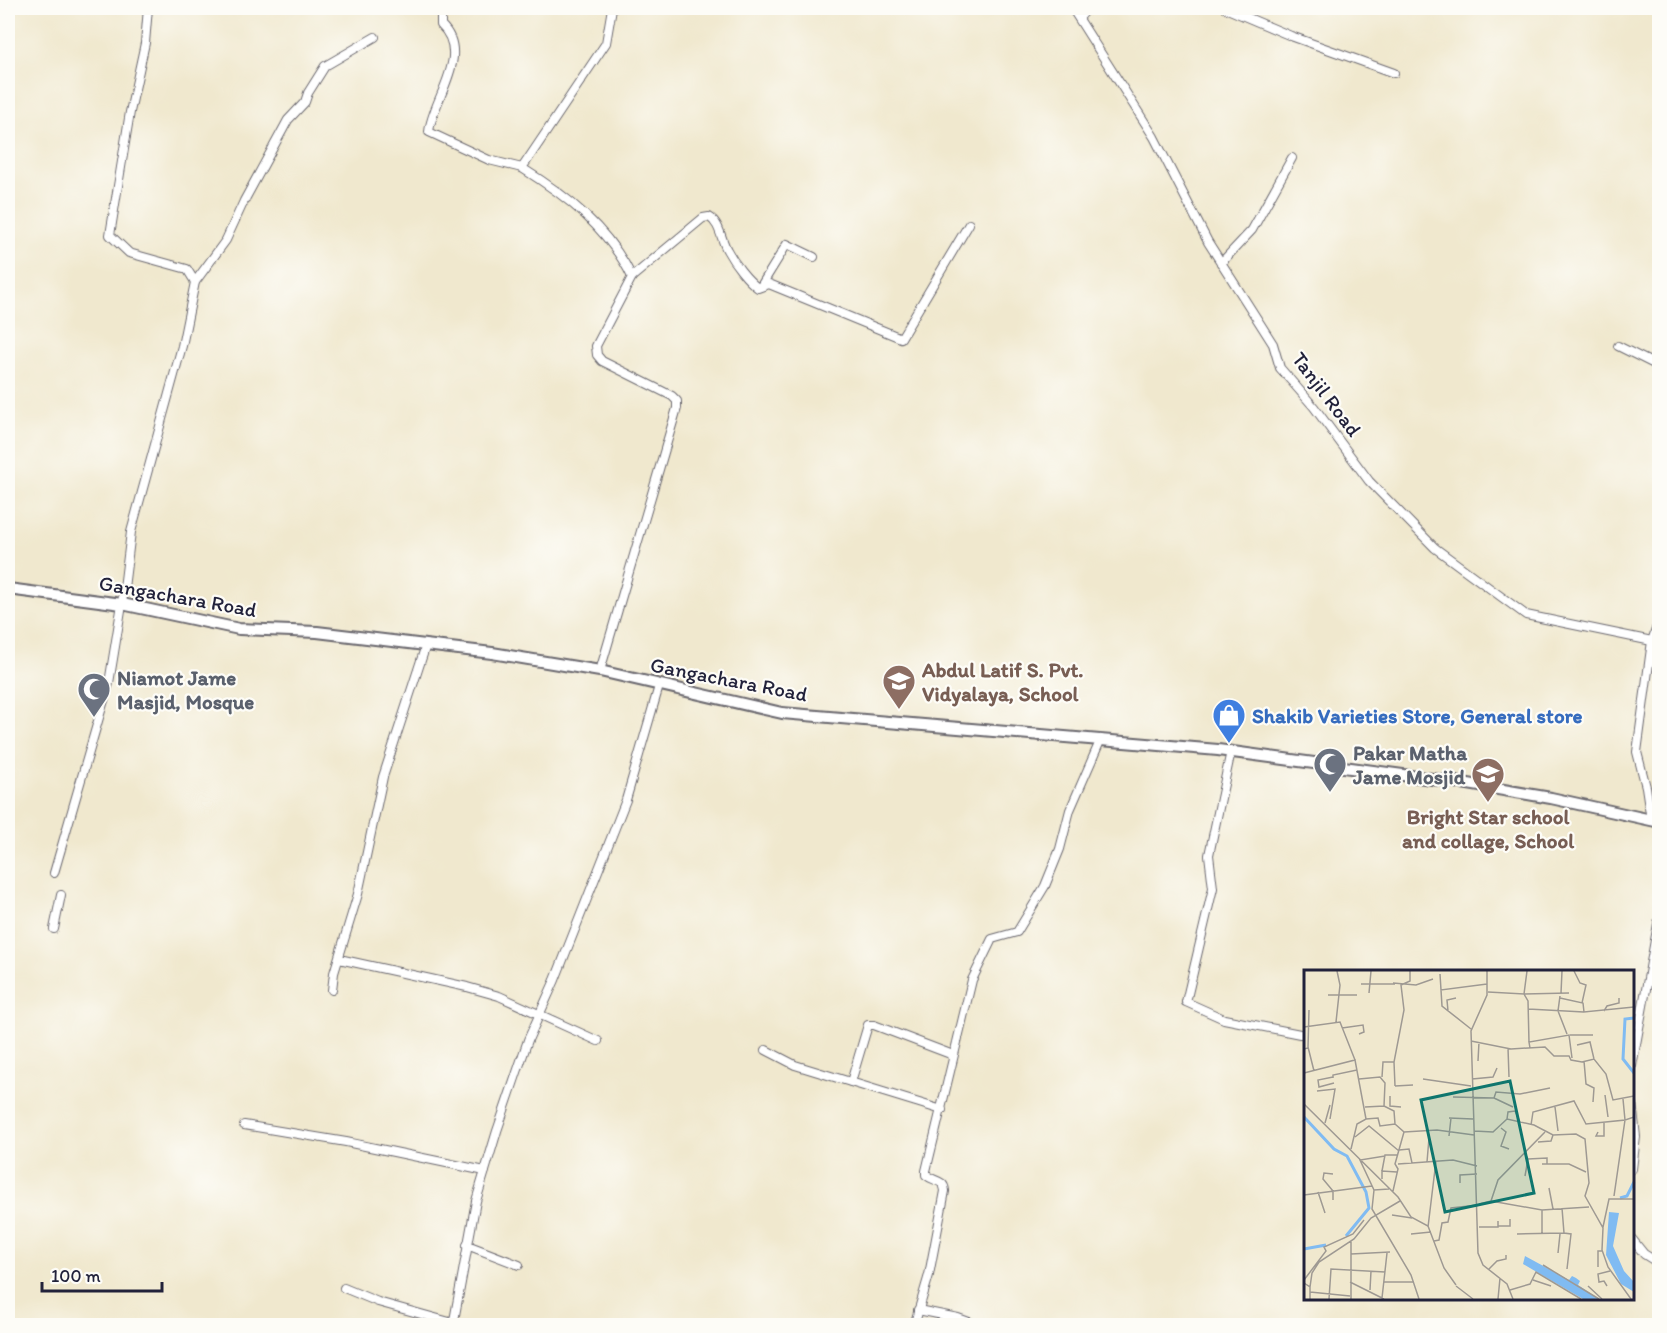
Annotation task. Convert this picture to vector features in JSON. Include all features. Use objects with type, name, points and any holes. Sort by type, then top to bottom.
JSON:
[{"type":"main road","name":"Gangachara Road","points":[[8,589],[122,604],[239,629],[317,632],[492,653],[600,670],[659,686],[782,713],[1231,752],[1462,783],[1551,798],[1655,821]]},
{"type":"street","points":[[148,8],[145,43],[130,112],[110,235],[129,253],[187,269],[195,282]]},
{"type":"street","points":[[448,8],[441,18],[441,25],[451,38],[453,51],[447,83],[429,132],[489,160],[522,168],[569,199],[598,226],[622,257],[632,277]]},
{"type":"street","points":[[522,168],[606,43],[612,8]]},
{"type":"street","name":"Tanjil Road","points":[[1072,8],[1154,137],[1208,242],[1273,344],[1280,368],[1314,407],[1369,481],[1435,548],[1526,615],[1652,641]]},
{"type":"street","points":[[1079,18],[1088,8]]},
{"type":"street","points":[[1225,8],[1291,36],[1395,73]]},
{"type":"street","points":[[54,873],[109,682],[122,604],[130,532],[182,346],[195,282],[226,240],[244,201],[288,120],[305,102],[325,66],[375,37]]},
{"type":"street","points":[[1221,263],[1252,230],[1292,159]]},
{"type":"street","points":[[600,670],[677,408],[672,396],[602,361],[597,355],[596,346],[632,277],[703,218],[709,217],[716,223],[727,251],[750,280],[760,288]]},
{"type":"street","points":[[760,288],[769,284],[901,338],[969,224]]},
{"type":"street","points":[[760,288],[787,244],[814,257]]},
{"type":"street","points":[[1618,345],[1659,367]]},
{"type":"street","points":[[1655,821],[1637,752],[1652,641],[1659,618]]},
{"type":"street","points":[[332,990],[334,973],[358,894],[383,777],[426,645]]},
{"type":"street","points":[[344,1288],[378,1302],[453,1324],[476,1201],[485,1171],[528,1040],[555,980],[626,800],[659,686]]},
{"type":"street","points":[[914,1326],[928,1275],[945,1191],[941,1182],[926,1175],[972,980],[992,939],[1017,932],[1046,886],[1060,849],[1070,810],[1101,739]]},
{"type":"street","points":[[1231,752],[1209,855],[1213,888],[1186,1002],[1224,1019],[1300,1034]]},
{"type":"street","points":[[54,929],[61,895]]},
{"type":"street","points":[[1634,1055],[1659,913]]},
{"type":"street","points":[[339,959],[500,996],[598,1041]]},
{"type":"street","points":[[851,1082],[868,1025],[874,1025],[953,1055]]},
{"type":"street","points":[[766,1050],[795,1065],[942,1110]]},
{"type":"street","points":[[1634,1120],[1636,1137],[1634,1153]]},
{"type":"street","points":[[244,1125],[346,1142],[485,1171]]},
{"type":"street","points":[[1634,1242],[1644,1254],[1659,1264]]},
{"type":"street","points":[[467,1245],[519,1265]]},
{"type":"street","points":[[918,1310],[958,1318],[980,1326]]},
{"type":"place","name":"Abdul Latif S. Pvt. Vidyalaya, School","points":[[899,710]]},
{"type":"place","name":"Niamot Jame Masjid, Mosque","points":[[94,718]]},
{"type":"place","name":"Shakib Varieties Store, General store","points":[[1229,744]]},
{"type":"place","name":"Pakar Matha Jame Mosjid","points":[[1330,793]]},
{"type":"place","name":"Bright Star school and collage, School","points":[[1488,803]]}]
